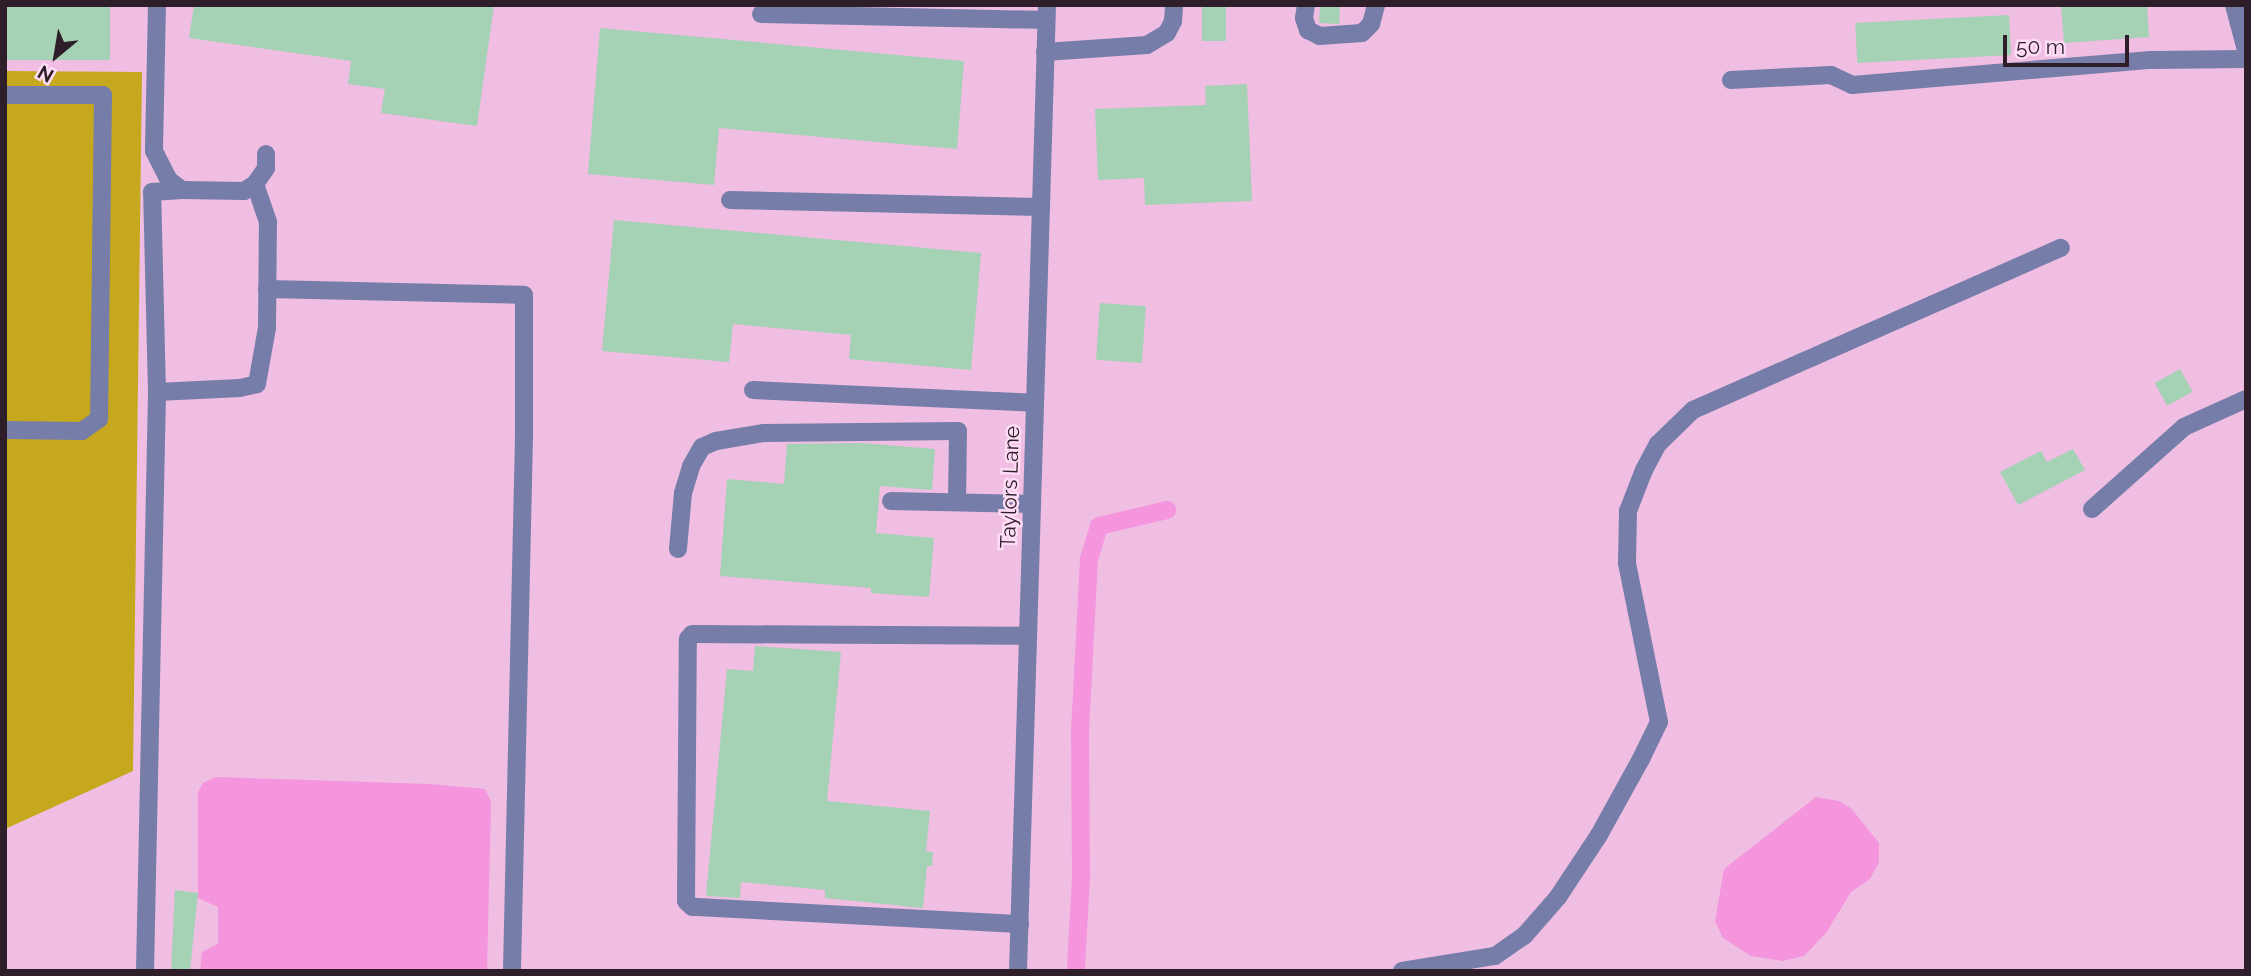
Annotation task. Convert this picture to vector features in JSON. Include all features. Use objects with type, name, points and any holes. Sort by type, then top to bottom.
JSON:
[{"type":"street","points":[[157,5],[154,151],[169,180],[182,190]]},
{"type":"street","points":[[1045,52],[1147,46],[1167,33],[1173,21],[1174,5]]},
{"type":"street","points":[[1306,5],[1304,18],[1308,30],[1320,36],[1362,33],[1371,24],[1376,5]]},
{"type":"street","points":[[2234,5],[2246,50]]},
{"type":"street","points":[[761,14],[1046,13]]},
{"type":"street","name":"Taylors Lane","points":[[1018,971],[1046,13]]},
{"type":"street","points":[[1731,80],[1831,75],[1852,85],[2151,60],[2246,59]]},
{"type":"street","points":[[5,95],[103,96],[99,419],[82,431],[5,429]]},
{"type":"street","points":[[145,971],[157,392],[152,192],[244,191],[255,184],[266,167],[266,154]]},
{"type":"street","points":[[157,392],[240,388],[257,384],[267,328],[268,222],[255,184]]},
{"type":"street","points":[[730,200],[1041,207]]},
{"type":"street","points":[[1402,971],[1495,956],[1524,936],[1558,897],[1599,835],[1647,747],[1659,722],[1627,562],[1628,511],[1644,470],[1658,444],[1693,410],[2061,248]]},
{"type":"street","points":[[267,289],[524,295],[524,437],[512,971]]},
{"type":"street","points":[[752,390],[1035,403]]},
{"type":"street","points":[[2092,509],[2184,427],[2246,399]]},
{"type":"street","points":[[678,549],[683,493],[691,466],[702,447],[716,441],[764,433],[958,431],[957,502]]},
{"type":"street","points":[[891,501],[1032,504]]},
{"type":"street","points":[[1020,924],[692,907],[686,901],[688,639],[692,635],[1028,636]]},
{"type":"shaded area","points":[[5,5],[2246,5],[2246,971],[5,971]]},
{"type":"shaded area","points":[[5,71],[142,72],[133,771],[5,829]]},
{"type":"shaded area","points":[[216,777],[429,784],[485,789],[491,802],[487,971],[200,971],[202,952],[218,944],[218,907],[198,898],[198,792],[203,783]]},
{"type":"shaded area","points":[[1816,797],[1839,801],[1851,808],[1879,843],[1879,862],[1870,879],[1851,892],[1826,933],[1804,956],[1783,961],[1751,956],[1723,938],[1715,921],[1724,869]]},
{"type":"building","points":[[5,5],[110,5],[110,60],[5,60]]},
{"type":"building","points":[[194,5],[494,5],[477,126],[381,113],[385,89],[348,84],[351,61],[189,38]]},
{"type":"building","points":[[1202,5],[1226,5],[1226,41],[1202,41]]},
{"type":"building","points":[[1320,5],[1340,6],[1339,24],[1319,23]]},
{"type":"building","points":[[2061,5],[2147,5],[2149,37],[2064,43]]},
{"type":"building","points":[[2009,15],[2011,55],[1857,63],[1855,23]]},
{"type":"building","points":[[600,28],[964,61],[957,149],[719,128],[714,185],[588,174]]},
{"type":"building","points":[[1247,84],[1252,201],[1145,205],[1144,178],[1098,180],[1095,109],[1206,105],[1205,86]]},
{"type":"building","points":[[614,220],[981,253],[971,370],[849,359],[851,335],[733,324],[729,362],[602,351]]},
{"type":"building","points":[[1100,303],[1146,306],[1142,363],[1096,360]]},
{"type":"building","points":[[2180,369],[2193,392],[2167,406],[2155,383]]},
{"type":"building","points":[[861,443],[935,449],[932,490],[880,486],[876,533],[934,538],[929,597],[871,593],[871,588],[720,576],[727,479],[784,484],[787,444]]},
{"type":"building","points":[[2073,449],[2085,470],[2018,505],[2000,472],[2041,451],[2047,462]]},
{"type":"building","points":[[755,646],[841,652],[827,801],[930,811],[926,851],[933,852],[932,866],[927,866],[923,908],[825,898],[825,890],[741,882],[740,898],[706,896],[727,669],[753,671]]},
{"type":"building","points":[[175,890],[198,893],[190,971],[171,971]]},
{"type":"waterway","points":[[1076,967],[1081,878],[1080,731],[1089,559],[1099,526],[1167,510]]}]
